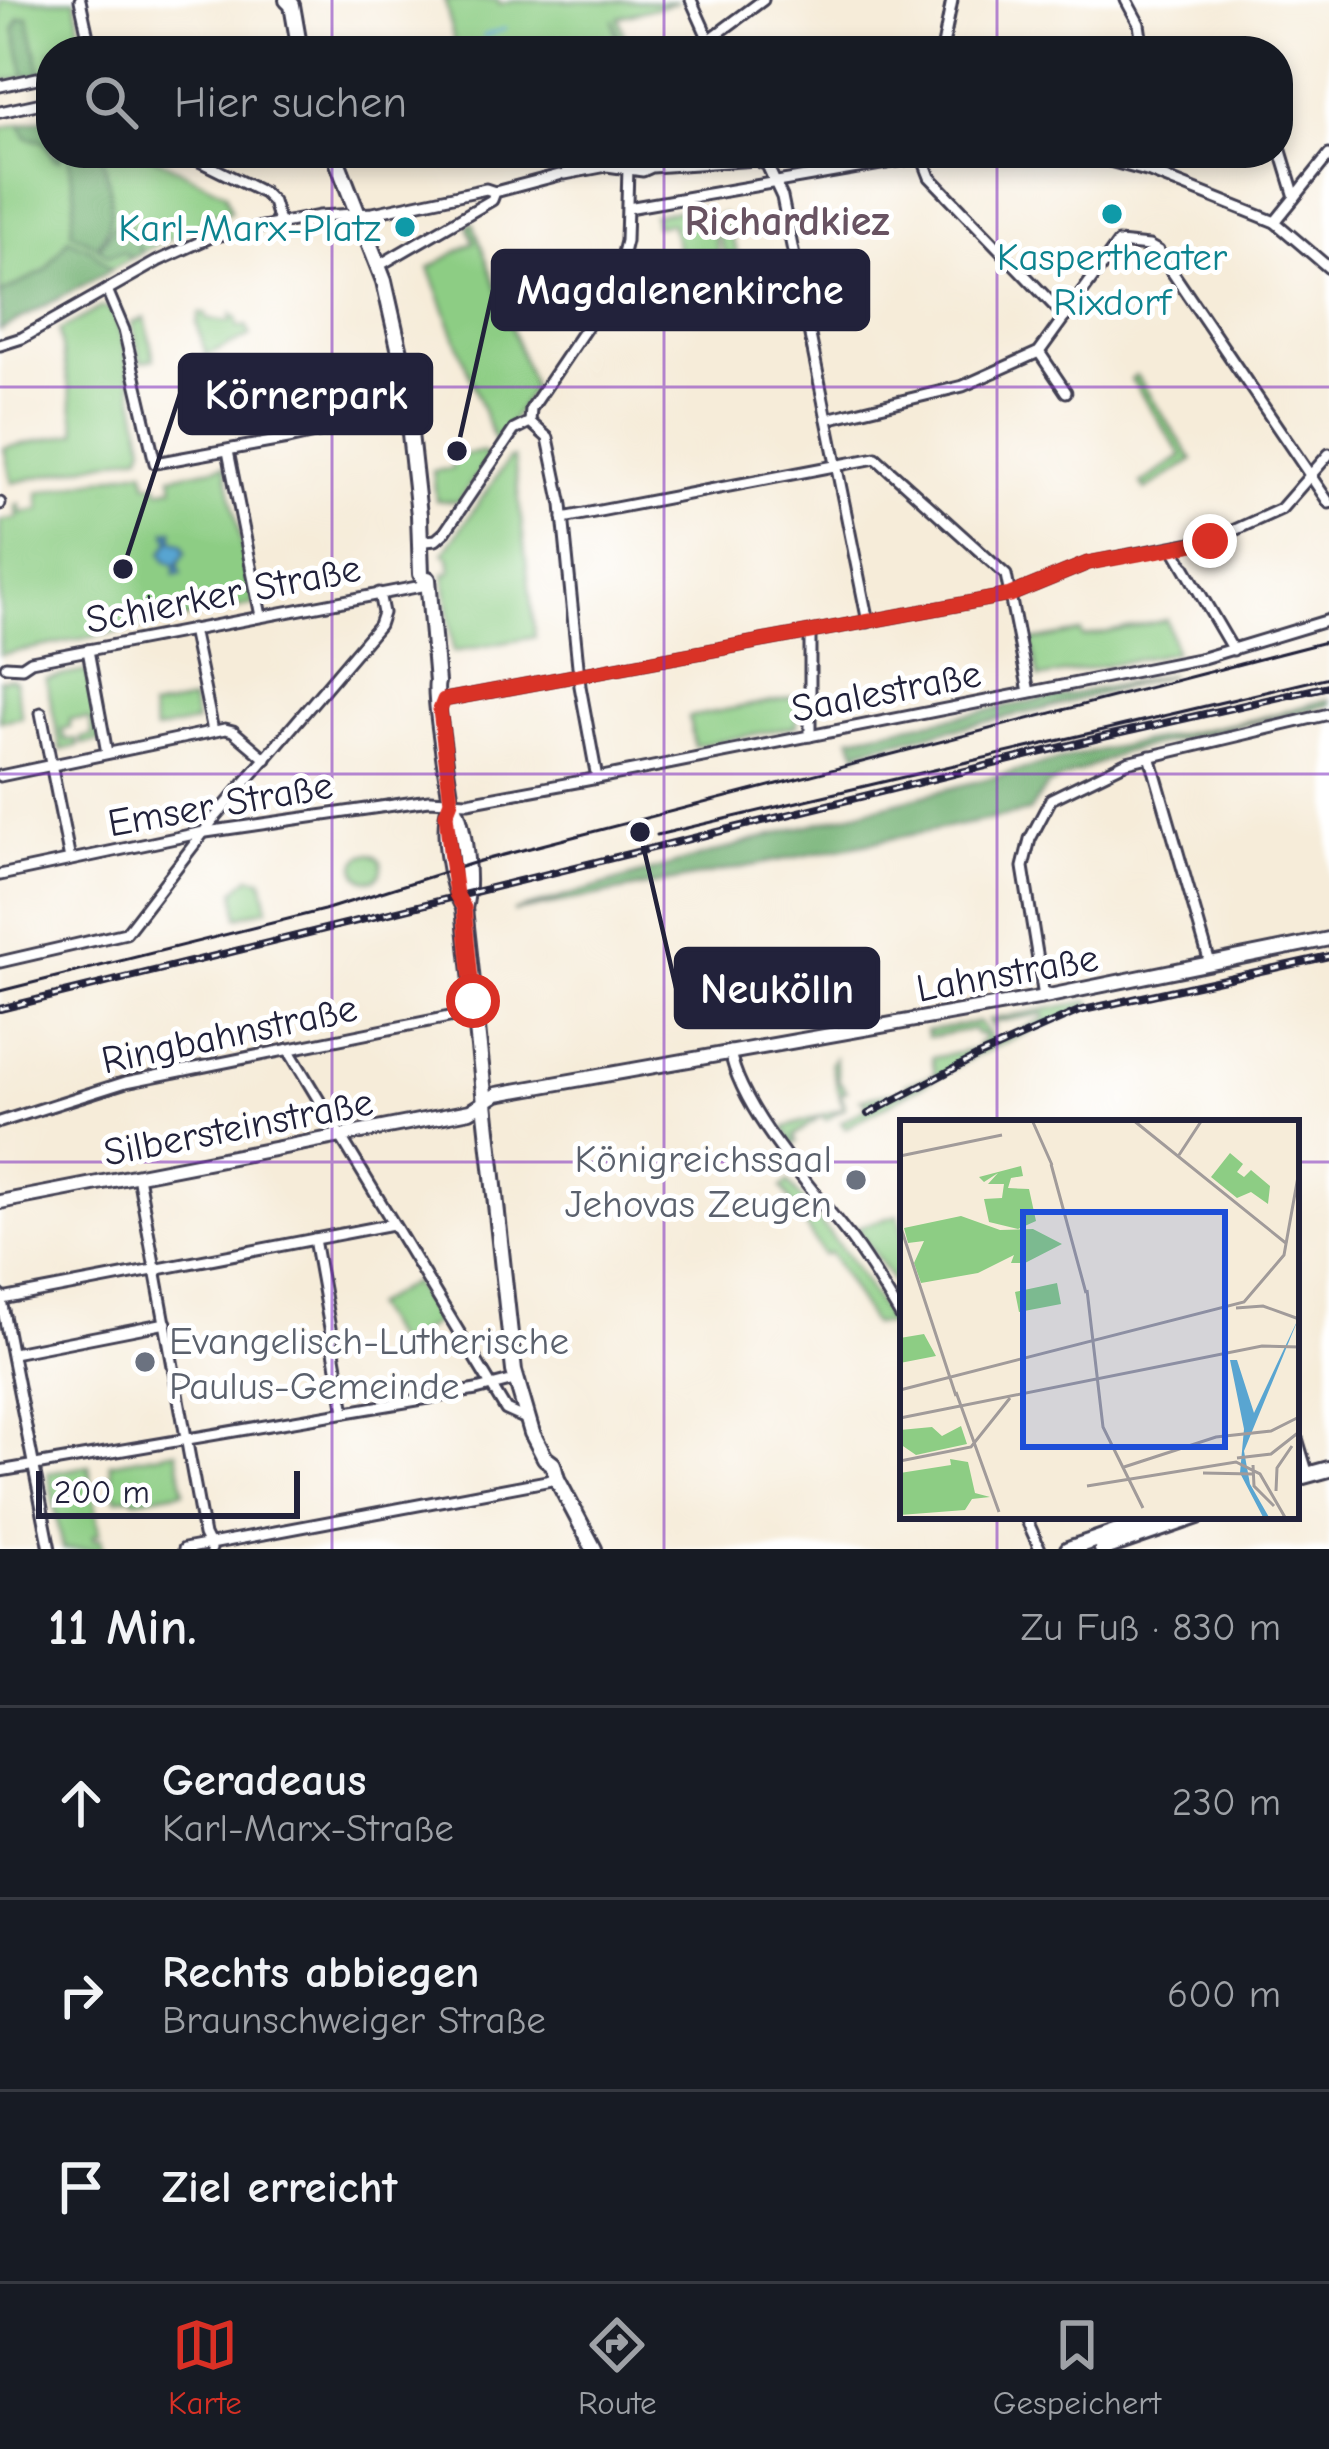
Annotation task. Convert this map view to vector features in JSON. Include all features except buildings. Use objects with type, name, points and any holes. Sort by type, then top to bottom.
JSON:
[{"type":"main road","points":[[287,0],[286,11],[296,36]]},
{"type":"main road","points":[[340,168],[376,263],[372,270],[383,291],[402,361],[421,574],[427,585]]},
{"type":"main road","points":[[419,515],[430,573],[427,585],[451,801],[446,814],[454,885],[464,908],[515,1359],[521,1366],[518,1379],[526,1419],[594,1549]]},
{"type":"main road","points":[[1302,1476],[1329,1469]]},
{"type":"main road","points":[[1068,1549],[1155,1519]]},
{"type":"main road","points":[[1102,1549],[1189,1519]]},
{"type":"street","points":[[80,0],[88,36]]},
{"type":"street","points":[[692,0],[708,36]]},
{"type":"street","points":[[722,36],[763,0]]},
{"type":"street","points":[[945,36],[952,0]]},
{"type":"street","points":[[1126,0],[1141,36]]},
{"type":"street","points":[[0,86],[36,78]]},
{"type":"street","points":[[0,112],[36,104]]},
{"type":"street","points":[[1274,223],[1329,155]]},
{"type":"street","points":[[213,168],[264,193],[273,202],[278,222]]},
{"type":"street","points":[[0,344],[22,338],[204,239],[278,222],[373,213],[486,189],[495,192],[562,174],[619,168]]},
{"type":"street","points":[[530,422],[531,410],[615,285],[623,261],[628,168]]},
{"type":"street","points":[[773,168],[868,622]]},
{"type":"street","points":[[628,214],[866,168]]},
{"type":"street","points":[[926,168],[1065,317]]},
{"type":"street","points":[[1136,168],[1274,223],[1329,268]]},
{"type":"street","points":[[1286,168],[1295,197]]},
{"type":"street","points":[[376,263],[492,200],[495,192]]},
{"type":"street","points":[[827,419],[963,386],[1039,352],[1121,242],[1149,245],[1158,251],[1329,503]]},
{"type":"street","points":[[106,290],[124,330],[152,459],[160,464],[408,412]]},
{"type":"street","points":[[1039,352],[1066,392]]},
{"type":"street","points":[[530,422],[548,438],[597,778]]},
{"type":"street","points":[[426,541],[445,532],[514,430],[530,422]]},
{"type":"street","points":[[228,451],[261,616]]},
{"type":"street","points":[[442,705],[1010,595],[1088,563],[1217,538],[1275,512],[1329,454]]},
{"type":"street","points":[[563,518],[880,460],[1003,571],[1028,692]]},
{"type":"street","points":[[1174,549],[1233,650]]},
{"type":"street","name":"Schierker Straße","points":[[3,667],[17,659],[31,661],[427,585]]},
{"type":"street","points":[[0,962],[122,936],[382,621],[379,593]]},
{"type":"street","name":"Saalestraße","points":[[451,801],[468,802],[597,778],[1233,650],[1329,620]]},
{"type":"street","points":[[191,629],[213,731]]},
{"type":"street","points":[[810,736],[811,633]]},
{"type":"street","points":[[88,650],[107,753]]},
{"type":"street","points":[[41,713],[70,860]]},
{"type":"street","points":[[1044,997],[1023,872],[1030,839],[1057,794],[1127,762],[1329,714]]},
{"type":"street","points":[[0,776],[213,731],[233,731],[266,758]]},
{"type":"street","points":[[1150,756],[1210,963]]},
{"type":"street","name":"Emser Straße","points":[[0,874],[204,832],[430,800],[451,801]]},
{"type":"street","name":"Lahnstraße","points":[[484,1102],[497,1094],[1044,997],[1329,939]]},
{"type":"street","name":"Ringbahnstraße","points":[[0,1123],[126,1082],[474,1012]]},
{"type":"street","points":[[299,1069],[310,1044]]},
{"type":"street","points":[[288,1049],[506,1409],[526,1419]]},
{"type":"street","points":[[730,1051],[737,1074],[781,1148],[853,1242],[900,1315]]},
{"type":"street","name":"Silbersteinstraße","points":[[0,1202],[470,1111],[484,1102]]},
{"type":"street","points":[[139,1176],[210,1547]]},
{"type":"street","points":[[50,1549],[1,1297],[393,1224]]},
{"type":"street","points":[[314,1240],[345,1412]]},
{"type":"street","points":[[13,1353],[166,1323]]},
{"type":"street","points":[[0,1471],[518,1379]]},
{"type":"street","points":[[184,1549],[557,1479]]},
{"type":"street","points":[[1026,1519],[1040,1549]]},
{"type":"green space","points":[[0,0],[75,0],[82,36],[36,36],[36,74],[0,82]]},
{"type":"green space","points":[[445,0],[678,2],[619,17],[624,36],[618,36],[613,19],[616,36],[453,36]]},
{"type":"green space","points":[[28,17],[36,75],[25,77],[14,28],[19,18]]},
{"type":"green space","points":[[36,121],[36,168],[175,168],[225,193],[231,212],[203,216],[204,223],[0,330],[0,128]]},
{"type":"green space","points":[[36,121],[36,140],[27,138],[20,124]]},
{"type":"green space","points":[[70,168],[105,168],[111,213],[97,246],[71,232],[75,196]]},
{"type":"green space","points":[[698,207],[702,221],[710,219],[723,270],[685,278],[671,223],[655,226],[653,215]]},
{"type":"green space","points":[[723,214],[749,284],[773,280],[775,290],[746,296],[737,292],[732,256],[724,252],[718,234],[724,232],[722,224],[716,225],[714,217]]},
{"type":"green space","points":[[473,223],[533,387],[496,445],[429,268],[474,242],[468,225]]},
{"type":"green space","points":[[115,225],[130,226],[130,236],[136,236],[141,253],[132,258],[123,252],[108,256],[99,248]]},
{"type":"green space","points":[[68,239],[92,250],[111,270],[0,330],[0,294],[46,270]]},
{"type":"green space","points":[[102,307],[111,310],[122,337],[144,445],[141,454],[12,483],[4,448],[77,433],[59,331]]},
{"type":"green space","points":[[200,313],[206,319],[230,322],[231,314],[238,328],[246,326],[251,336],[206,355],[197,323]]},
{"type":"green space","points":[[145,318],[154,359],[141,362],[132,323]]},
{"type":"green space","points":[[1136,375],[1193,460],[1145,490],[1141,484],[1182,456],[1131,379]]},
{"type":"green space","points":[[482,452],[489,457],[458,502],[436,500],[433,471],[452,469],[454,456]]},
{"type":"green space","points":[[514,458],[535,637],[453,652],[444,574],[451,572],[444,553]]},
{"type":"green space","points":[[225,466],[254,605],[0,655],[0,521],[18,518],[16,506],[20,504],[22,513],[40,510],[38,493],[144,469],[147,484],[157,483],[159,490],[173,487],[171,476]]},
{"type":"green space","points":[[1167,620],[1175,652],[1039,678],[1031,641],[1081,632],[1083,637]]},
{"type":"green space","points":[[87,671],[101,741],[82,744],[81,738],[93,735],[89,719],[70,719],[70,727],[62,729],[65,740],[76,739],[78,746],[61,750],[46,679]]},
{"type":"green space","points":[[1170,675],[1044,709],[862,749],[858,754],[850,737]]},
{"type":"green space","points":[[0,680],[15,681],[22,717],[0,721]]},
{"type":"green space","points":[[798,696],[797,726],[694,746],[689,717]]},
{"type":"green space","points":[[1329,699],[1329,705],[1124,752],[1047,786],[1029,812],[513,912],[786,831],[1090,752],[1256,719]]},
{"type":"green space","points":[[192,701],[196,722],[155,731],[151,709]]},
{"type":"green space","points":[[369,854],[382,867],[369,880],[356,867]]},
{"type":"green space","points":[[249,877],[262,879],[268,908],[238,917],[235,891]]},
{"type":"green space","points":[[1090,1001],[1091,1005],[975,1056],[845,1128],[841,1122],[866,1108],[865,1100],[859,1099],[906,1090],[906,1084],[935,1075],[932,1058],[978,1049],[983,1042],[982,1034],[974,1029],[928,1037],[926,1031],[979,1022],[994,1043],[1045,1018],[1043,1014],[994,1022],[993,1029],[988,1020]]},
{"type":"green space","points":[[835,1058],[839,1081],[847,1091],[841,1093],[844,1108],[826,1120],[822,1115],[843,1108],[831,1063]]},
{"type":"green space","points":[[822,1115],[794,1136],[797,1142],[793,1145],[784,1128]]},
{"type":"green space","points":[[788,1182],[849,1258],[891,1324],[872,1324],[830,1253],[823,1255],[782,1187]]},
{"type":"green space","points":[[898,1215],[900,1292],[857,1227]]},
{"type":"green space","points":[[413,1282],[437,1322],[397,1346],[372,1306]]},
{"type":"green space","points":[[177,1451],[184,1491],[116,1499],[110,1463]]},
{"type":"green space","points":[[89,1466],[100,1533],[93,1536],[101,1539],[103,1549],[63,1549],[48,1473]]},
{"type":"water","points":[[173,530],[173,540],[183,544],[186,552],[178,564],[182,574],[175,575],[175,565],[162,553],[170,541],[166,531]]},
{"type":"waterway","points":[[484,36],[505,29]]},
{"type":"tram line","points":[[0,991],[324,910],[480,861],[1329,641]]},
{"type":"tram line","points":[[657,835],[1329,677]]},
{"type":"railway","points":[[0,1009],[1103,737],[1329,686]]},
{"type":"railway","points":[[868,1114],[976,1057],[1079,1011],[1329,956]]},
{"type":"place","name":"Kaspertheater Rixdorf","points":[[1112,214]]},
{"type":"place","name":"Karl-Marx-Platz","points":[[405,227]]},
{"type":"place","name":"Magdalenenkirche","points":[[457,451]]},
{"type":"place","name":"Körnerpark","points":[[123,569]]},
{"type":"place","name":"Neukölln","points":[[640,832]]},
{"type":"place","name":"Königreichssaal Jehovas Zeugen","points":[[856,1180]]},
{"type":"place","name":"Evangelisch-Lutherische Paulus-Gemeinde","points":[[145,1362]]},
{"type":"district","name":"Richardkiez","points":[[787,220]]},
{"type":"route","points":[[473,1001],[464,908],[454,885],[446,814],[451,801],[440,710],[444,700],[1010,595],[1088,563],[1210,541]]}]
